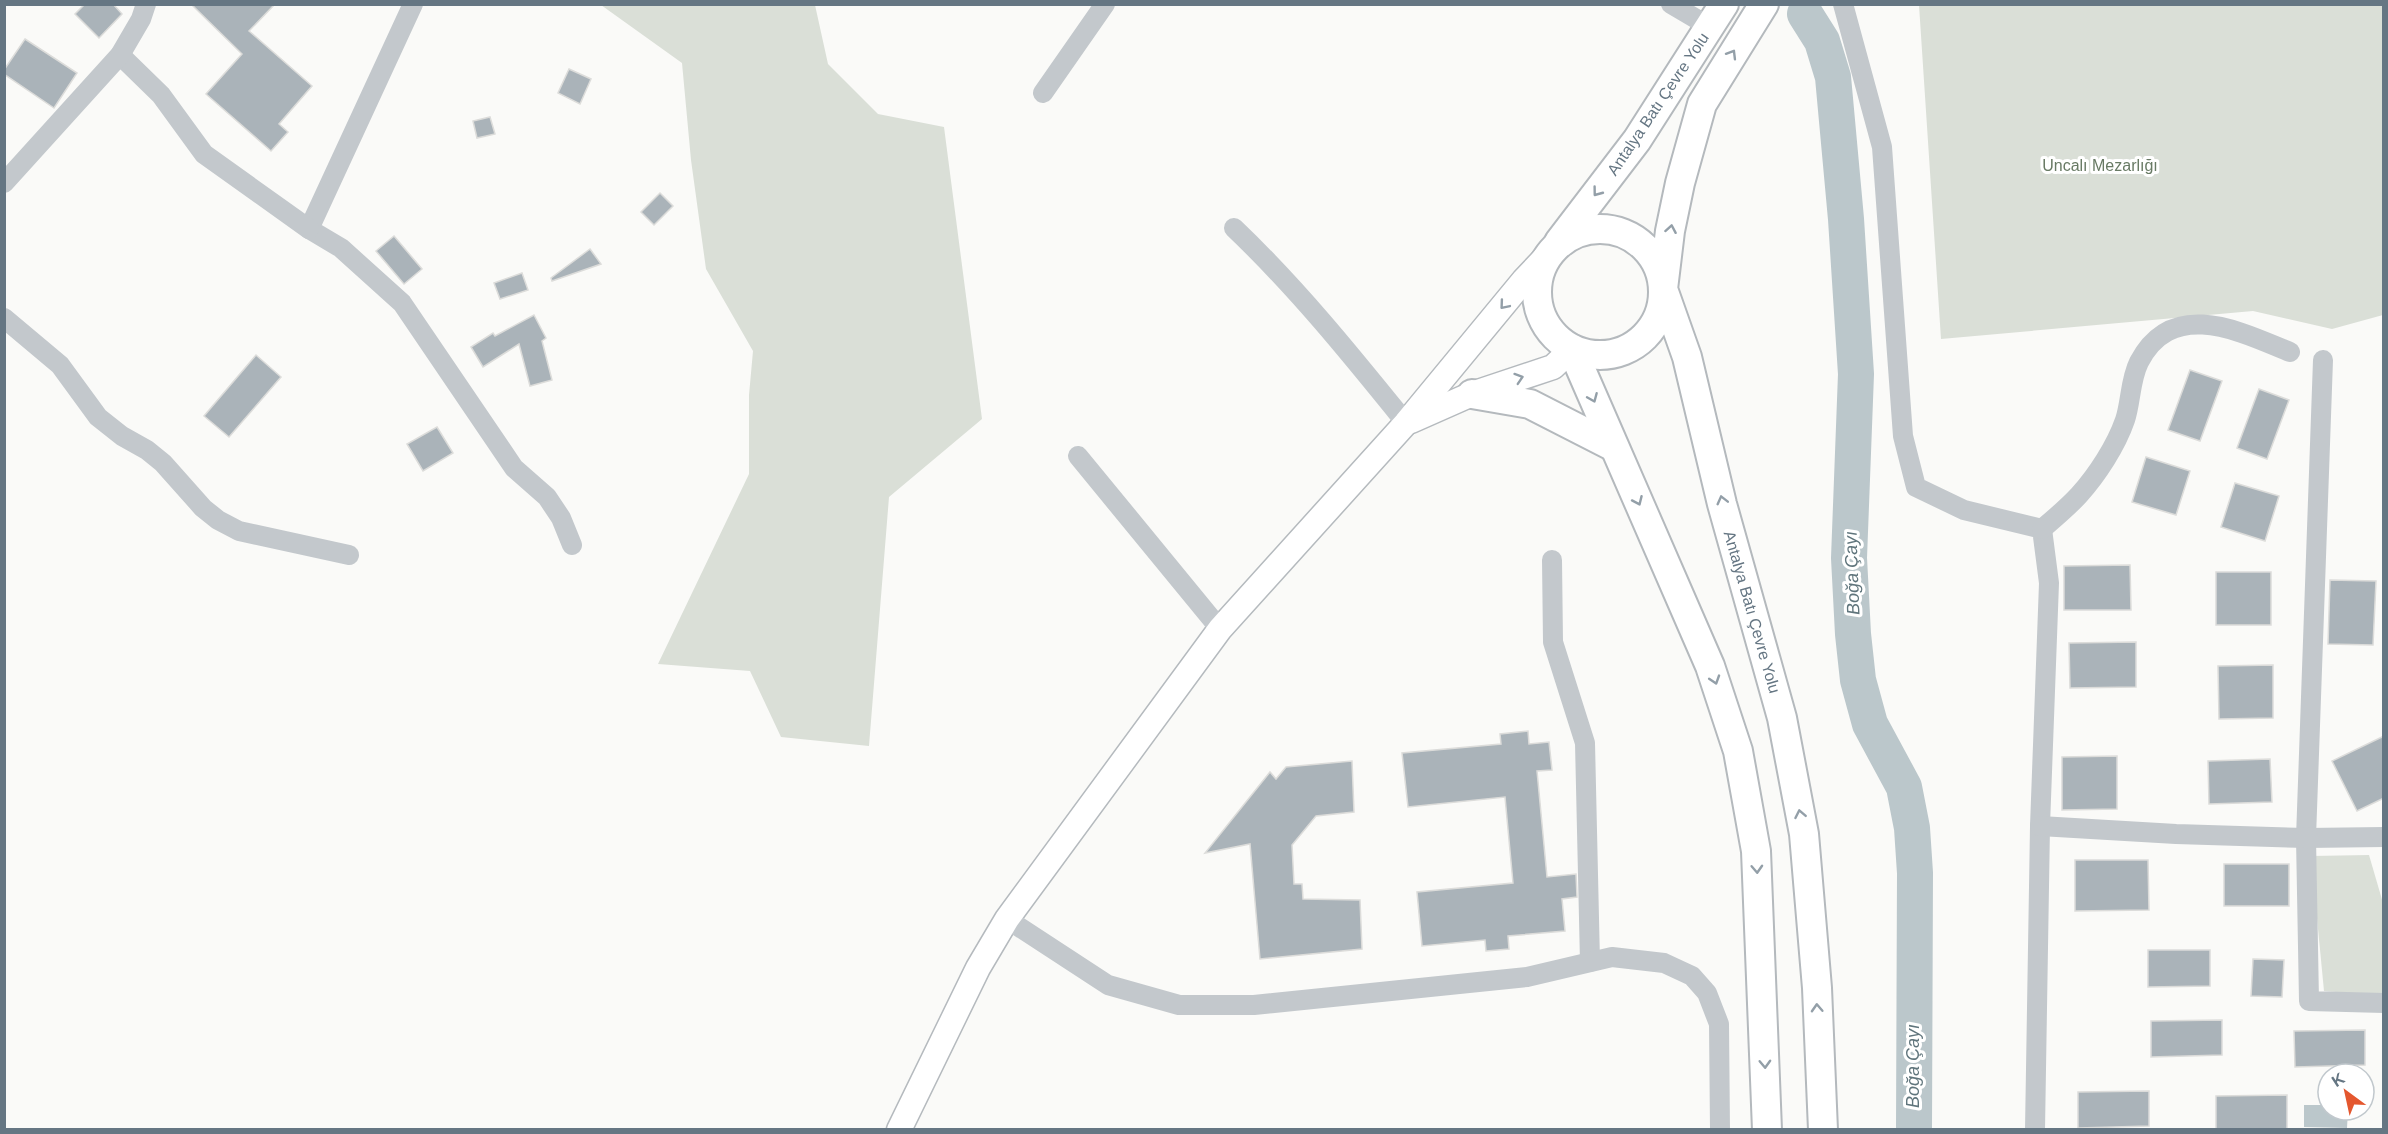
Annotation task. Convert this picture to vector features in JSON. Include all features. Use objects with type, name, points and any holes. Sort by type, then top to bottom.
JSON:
[{"type":"highway","name":"Antalya Batı Çevre Yolu","points":[[1764,4],[1702,104],[1680,183],[1670,231],[1663,289],[1687,357],[1722,504],[1782,718],[1804,834],[1816,988],[1823,1130]]},
{"type":"highway","name":"Antalya Batı Çevre Yolu","points":[[1557,245],[1637,140],[1717,16]]},
{"type":"highway","points":[[1593,229],[1618,231],[1640,242],[1652,256],[1660,272],[1663,289],[1662,304],[1649,332],[1635,345],[1613,354],[1596,356],[1572,349],[1555,338],[1545,325],[1536,296],[1537,282],[1544,262],[1557,245],[1572,235],[1593,229]]},
{"type":"highway","points":[[1572,349],[1710,666],[1738,751],[1756,851],[1767,1130]]},
{"type":"highway","points":[[1472,394],[1530,404],[1614,447]]},
{"type":"main road","name":"Antalya Batı Çevre Yolu","points":[[899,1130],[978,968],[1007,919],[1220,629],[1406,423],[1524,280],[1557,245]]},
{"type":"main road","points":[[1406,423],[1472,394],[1553,367],[1572,349]]},
{"type":"street","points":[[4,183],[120,55],[141,19],[146,4]]},
{"type":"street","points":[[309,229],[413,4]]},
{"type":"street","points":[[1043,93],[1105,4]]},
{"type":"street","points":[[1671,4],[1717,16]]},
{"type":"street","points":[[1843,4],[1882,147],[1903,436],[1916,487],[1964,510],[2042,529]]},
{"type":"street","points":[[120,55],[160,95],[204,154],[309,229],[341,248],[402,303],[514,468],[547,497],[561,518],[572,545]]},
{"type":"street","points":[[1234,228],[1276,268],[1327,325],[1406,423]]},
{"type":"street","points":[[4,318],[60,365],[98,417],[163,463],[203,508],[218,520],[239,531],[349,555]]},
{"type":"street","points":[[2042,529],[2080,494],[2105,458],[2124,421],[2138,364],[2152,345],[2165,334],[2186,326],[2217,325],[2232,328],[2290,352]]},
{"type":"street","points":[[2323,360],[2306,838],[2309,1001],[2384,1003]]},
{"type":"street","points":[[1078,456],[1220,629]]},
{"type":"street","points":[[2035,1130],[2040,826],[2049,583],[2042,529]]},
{"type":"street","points":[[1552,560],[1553,642],[1585,743],[1590,962]]},
{"type":"street","points":[[2040,826],[2382,842]]},
{"type":"street","points":[[1007,919],[1108,985],[1179,1005],[1254,1005],[1515,978],[1612,957],[1664,963],[1692,976],[1707,993],[1719,1024],[1720,1130]]},
{"type":"green space","points":[[601,5],[815,5],[828,64],[878,114],[944,127],[982,419],[889,497],[869,746],[781,737],[750,671],[658,664],[749,474],[749,395],[753,351],[706,269],[691,160],[682,63]]},
{"type":"green space","name":"Uncalı Mezarlığı","points":[[1919,5],[2383,5],[2383,315],[2332,329],[2253,311],[1941,339]]},
{"type":"green space","points":[[2369,855],[2383,903],[2383,996],[2324,991],[2311,856]]},
{"type":"shaded area","points":[[2304,1105],[2316,1105],[2316,1122],[2347,1122],[2347,1128],[2304,1127]]},
{"type":"building","points":[[85,4],[113,4],[122,14],[99,38],[75,14]]},
{"type":"building","points":[[191,4],[275,4],[249,31],[312,86],[279,124],[288,132],[271,151],[206,94],[242,54]]},
{"type":"building","points":[[25,39],[77,73],[54,108],[4,74],[4,70]]},
{"type":"building","points":[[569,69],[591,79],[580,104],[558,93]]},
{"type":"building","points":[[490,117],[495,134],[477,138],[473,121]]},
{"type":"building","points":[[660,193],[673,206],[654,225],[641,212]]},
{"type":"building","points":[[394,236],[422,269],[404,284],[376,251]]},
{"type":"building","points":[[590,249],[601,264],[552,281],[551,278]]},
{"type":"building","points":[[522,273],[528,290],[500,299],[494,283]]},
{"type":"building","points":[[534,315],[546,338],[542,341],[552,380],[530,386],[519,344],[483,367],[471,347],[493,333],[495,336]]},
{"type":"building","points":[[256,355],[281,377],[229,437],[204,416]]},
{"type":"building","points":[[2190,370],[2222,381],[2200,441],[2168,430]]},
{"type":"building","points":[[2259,389],[2289,400],[2267,459],[2237,448]]},
{"type":"building","points":[[437,427],[453,453],[423,471],[407,444]]},
{"type":"building","points":[[2146,457],[2190,471],[2176,515],[2132,502]]},
{"type":"building","points":[[2235,483],[2279,496],[2265,541],[2221,527]]},
{"type":"building","points":[[2130,565],[2131,610],[2064,610],[2064,566]]},
{"type":"building","points":[[2216,572],[2271,572],[2271,625],[2216,625]]},
{"type":"building","points":[[2330,580],[2376,581],[2373,645],[2328,644]]},
{"type":"building","points":[[2136,642],[2136,687],[2070,688],[2069,643]]},
{"type":"building","points":[[2273,665],[2273,718],[2219,719],[2218,666]]},
{"type":"building","points":[[1528,731],[1529,744],[1549,742],[1552,770],[1537,771],[1547,877],[1576,874],[1577,897],[1562,899],[1565,931],[1508,936],[1509,949],[1486,951],[1485,940],[1422,946],[1417,892],[1513,883],[1505,797],[1408,807],[1402,753],[1501,744],[1500,734]]},
{"type":"building","points":[[2384,736],[2384,798],[2357,811],[2332,761]]},
{"type":"building","points":[[2117,756],[2117,809],[2062,810],[2062,757]]},
{"type":"building","points":[[2270,759],[2272,802],[2209,804],[2208,761]]},
{"type":"building","points":[[1352,761],[1354,812],[1316,816],[1292,845],[1294,884],[1302,884],[1303,899],[1360,900],[1362,949],[1260,959],[1250,844],[1205,853],[1270,772],[1276,779],[1286,767]]},
{"type":"building","points":[[2075,860],[2148,860],[2149,910],[2075,911]]},
{"type":"building","points":[[2224,864],[2289,864],[2289,906],[2224,906]]},
{"type":"building","points":[[2148,950],[2210,950],[2210,986],[2148,987]]},
{"type":"building","points":[[2253,959],[2284,960],[2282,997],[2251,996]]},
{"type":"building","points":[[2222,1020],[2222,1055],[2151,1057],[2151,1021]]},
{"type":"building","points":[[2365,1030],[2365,1062],[2316,1062],[2316,1066],[2295,1067],[2294,1031]]},
{"type":"building","points":[[2149,1091],[2149,1126],[2078,1128],[2078,1092]]},
{"type":"building","points":[[2287,1095],[2287,1130],[2216,1130],[2216,1096]]},
{"type":"waterway","name":"Boğa Çayı","points":[[1805,14],[1822,41],[1833,77],[1846,219],[1856,374],[1849,558],[1858,680],[1870,724],[1904,787],[1912,828],[1915,873],[1914,1130]]}]
